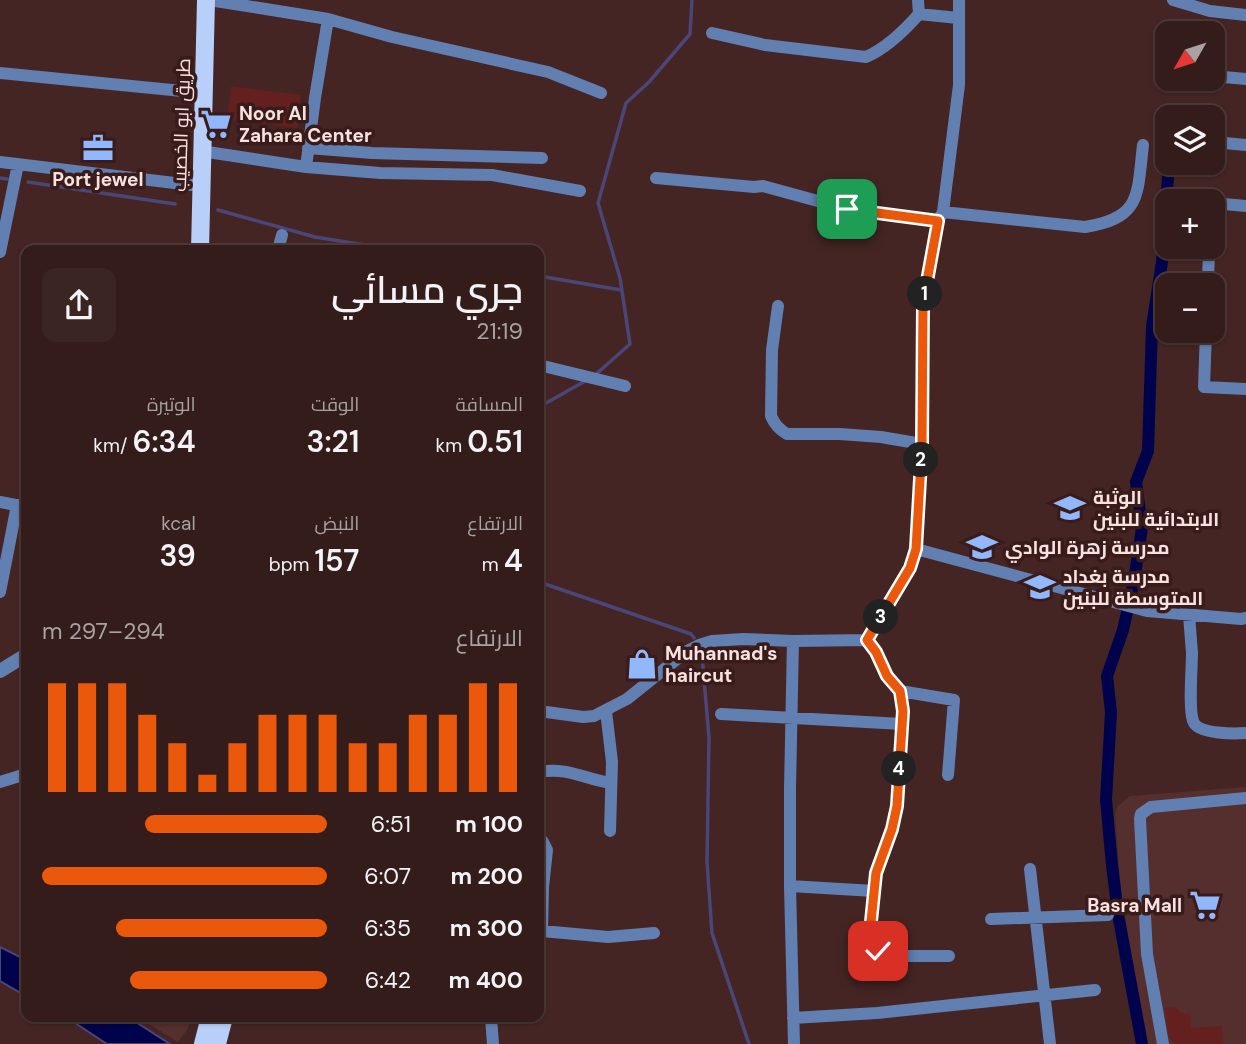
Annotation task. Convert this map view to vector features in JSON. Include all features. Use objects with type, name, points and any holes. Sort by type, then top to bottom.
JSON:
[{"type":"main road","name":"طريق ابو الخصيب","points":[[190,245],[195,0]]},
{"type":"main road","name":"طريق ابو الخصيب","points":[[200,245],[201,150],[208,0]]},
{"type":"main road","points":[[203,1044],[209,1022]]},
{"type":"main road","points":[[217,1044],[222,1022]]},
{"type":"street","points":[[208,0],[328,19],[392,37],[548,72],[601,93]]},
{"type":"street","points":[[712,33],[765,45],[866,57],[874,54],[907,28],[919,14],[918,0]]},
{"type":"street","points":[[867,640],[910,568],[916,549],[922,444],[923,303],[940,216],[959,85],[959,0]]},
{"type":"street","points":[[1173,0],[1210,11],[1246,15]]},
{"type":"street","points":[[919,14],[958,18]]},
{"type":"street","points":[[306,167],[328,19]]},
{"type":"street","points":[[0,73],[192,92]]},
{"type":"street","points":[[1225,77],[1246,79]]},
{"type":"street","points":[[1225,143],[1246,145]]},
{"type":"street","points":[[656,178],[764,186],[847,209],[1085,227],[1112,220],[1129,210],[1135,200],[1143,145]]},
{"type":"street","points":[[308,148],[372,153],[542,158]]},
{"type":"street","points":[[201,150],[306,167],[380,173],[492,175],[580,191]]},
{"type":"street","points":[[0,162],[191,185]]},
{"type":"street","points":[[0,252],[18,163]]},
{"type":"street","points":[[1225,204],[1246,206]]},
{"type":"street","points":[[279,245],[282,235]]},
{"type":"street","points":[[778,306],[772,350],[771,416],[781,430],[787,434],[881,437],[922,444]]},
{"type":"street","points":[[1206,343],[1204,387],[1246,389]]},
{"type":"street","points":[[544,366],[625,386]]},
{"type":"street","points":[[0,502],[21,506]]},
{"type":"street","points":[[0,592],[21,510]]},
{"type":"street","points":[[916,549],[1147,611],[1246,618]]},
{"type":"street","points":[[1189,615],[1194,723],[1205,730],[1246,733]]},
{"type":"street","points":[[544,712],[583,717],[606,711],[641,689],[676,659],[699,645],[712,641],[867,640]]},
{"type":"street","points":[[867,640],[887,676],[900,691],[903,711],[897,806],[880,861],[869,941],[878,951],[892,956],[950,956]]},
{"type":"street","points":[[793,642],[790,886],[794,1044]]},
{"type":"street","points":[[0,671],[21,658]]},
{"type":"street","points":[[900,691],[954,700],[948,775]]},
{"type":"street","points":[[606,711],[612,762],[610,831]]},
{"type":"street","points":[[721,714],[902,724]]},
{"type":"street","points":[[544,772],[575,772],[592,780],[611,783]]},
{"type":"street","points":[[0,782],[21,776]]},
{"type":"street","points":[[1163,1044],[1147,954],[1141,814],[1151,807],[1246,798]]},
{"type":"street","points":[[544,842],[547,850],[544,872]]},
{"type":"street","points":[[1030,869],[1049,1044]]},
{"type":"street","points":[[790,886],[874,891]]},
{"type":"street","points":[[992,919],[1108,915]]},
{"type":"street","points":[[544,934],[608,937],[654,933]]},
{"type":"street","points":[[793,1018],[877,1013],[1096,990]]},
{"type":"street","points":[[491,1022],[493,1044]]},
{"type":"shaded area","points":[[231,86],[301,95],[297,128],[227,119]]},
{"type":"shaded area","name":"Basra Mall","points":[[1246,787],[1246,1044],[1141,1044],[1127,974],[1115,814],[1118,806],[1130,796]]},
{"type":"shaded area","points":[[0,947],[21,958],[21,993],[0,981]]},
{"type":"shaded area","points":[[1174,1007],[1181,1013],[1190,1014],[1191,1028],[1222,1026],[1223,1044],[1175,1044],[1168,1033],[1165,1008]]},
{"type":"shaded area","points":[[74,1022],[136,1022],[170,1044],[107,1044]]},
{"type":"shaded area","points":[[146,1022],[190,1022],[178,1042]]},
{"type":"waterway","points":[[594,376],[630,344],[620,278],[598,203],[626,103],[649,82],[690,34],[692,0]]},
{"type":"waterway","points":[[1130,598],[1142,528],[1136,482],[1148,451],[1152,326],[1162,262],[1168,175]]},
{"type":"waterway","points":[[0,178],[7,179]]},
{"type":"waterway","points":[[28,182],[175,204]]},
{"type":"waterway","points":[[218,210],[315,237],[365,245]]},
{"type":"waterway","points":[[544,277],[621,290]]},
{"type":"waterway","points":[[544,404],[587,380]]},
{"type":"waterway","points":[[544,584],[691,634],[694,638]]},
{"type":"waterway","points":[[1127,612],[1107,676],[1111,712],[1106,800],[1118,914],[1142,1044]]},
{"type":"waterway","points":[[702,655],[709,738],[707,862],[712,933],[749,1044]]},
{"type":"place","name":"Noor Al Zahara Center","points":[[216,124]]},
{"type":"place","name":"Port jewel","points":[[98,148]]},
{"type":"place","name":"الوثبة الابتدائية للبنين","points":[[1070,508]]},
{"type":"place","name":"مدرسة زهرة الوادي","points":[[982,547]]},
{"type":"place","name":"مدرسة بغداد المتوسطة للبنين","points":[[1040,587]]},
{"type":"place","name":"Muhannad's haircut","points":[[642,664]]},
{"type":"place","name":"Basra Mall","points":[[1205,905]]},
{"type":"route","points":[[847,209],[938,221],[923,303],[922,444],[916,549],[910,568],[867,640],[887,676],[900,691],[903,711],[897,806],[887,845],[876,873],[874,891],[869,941],[878,951]]}]
